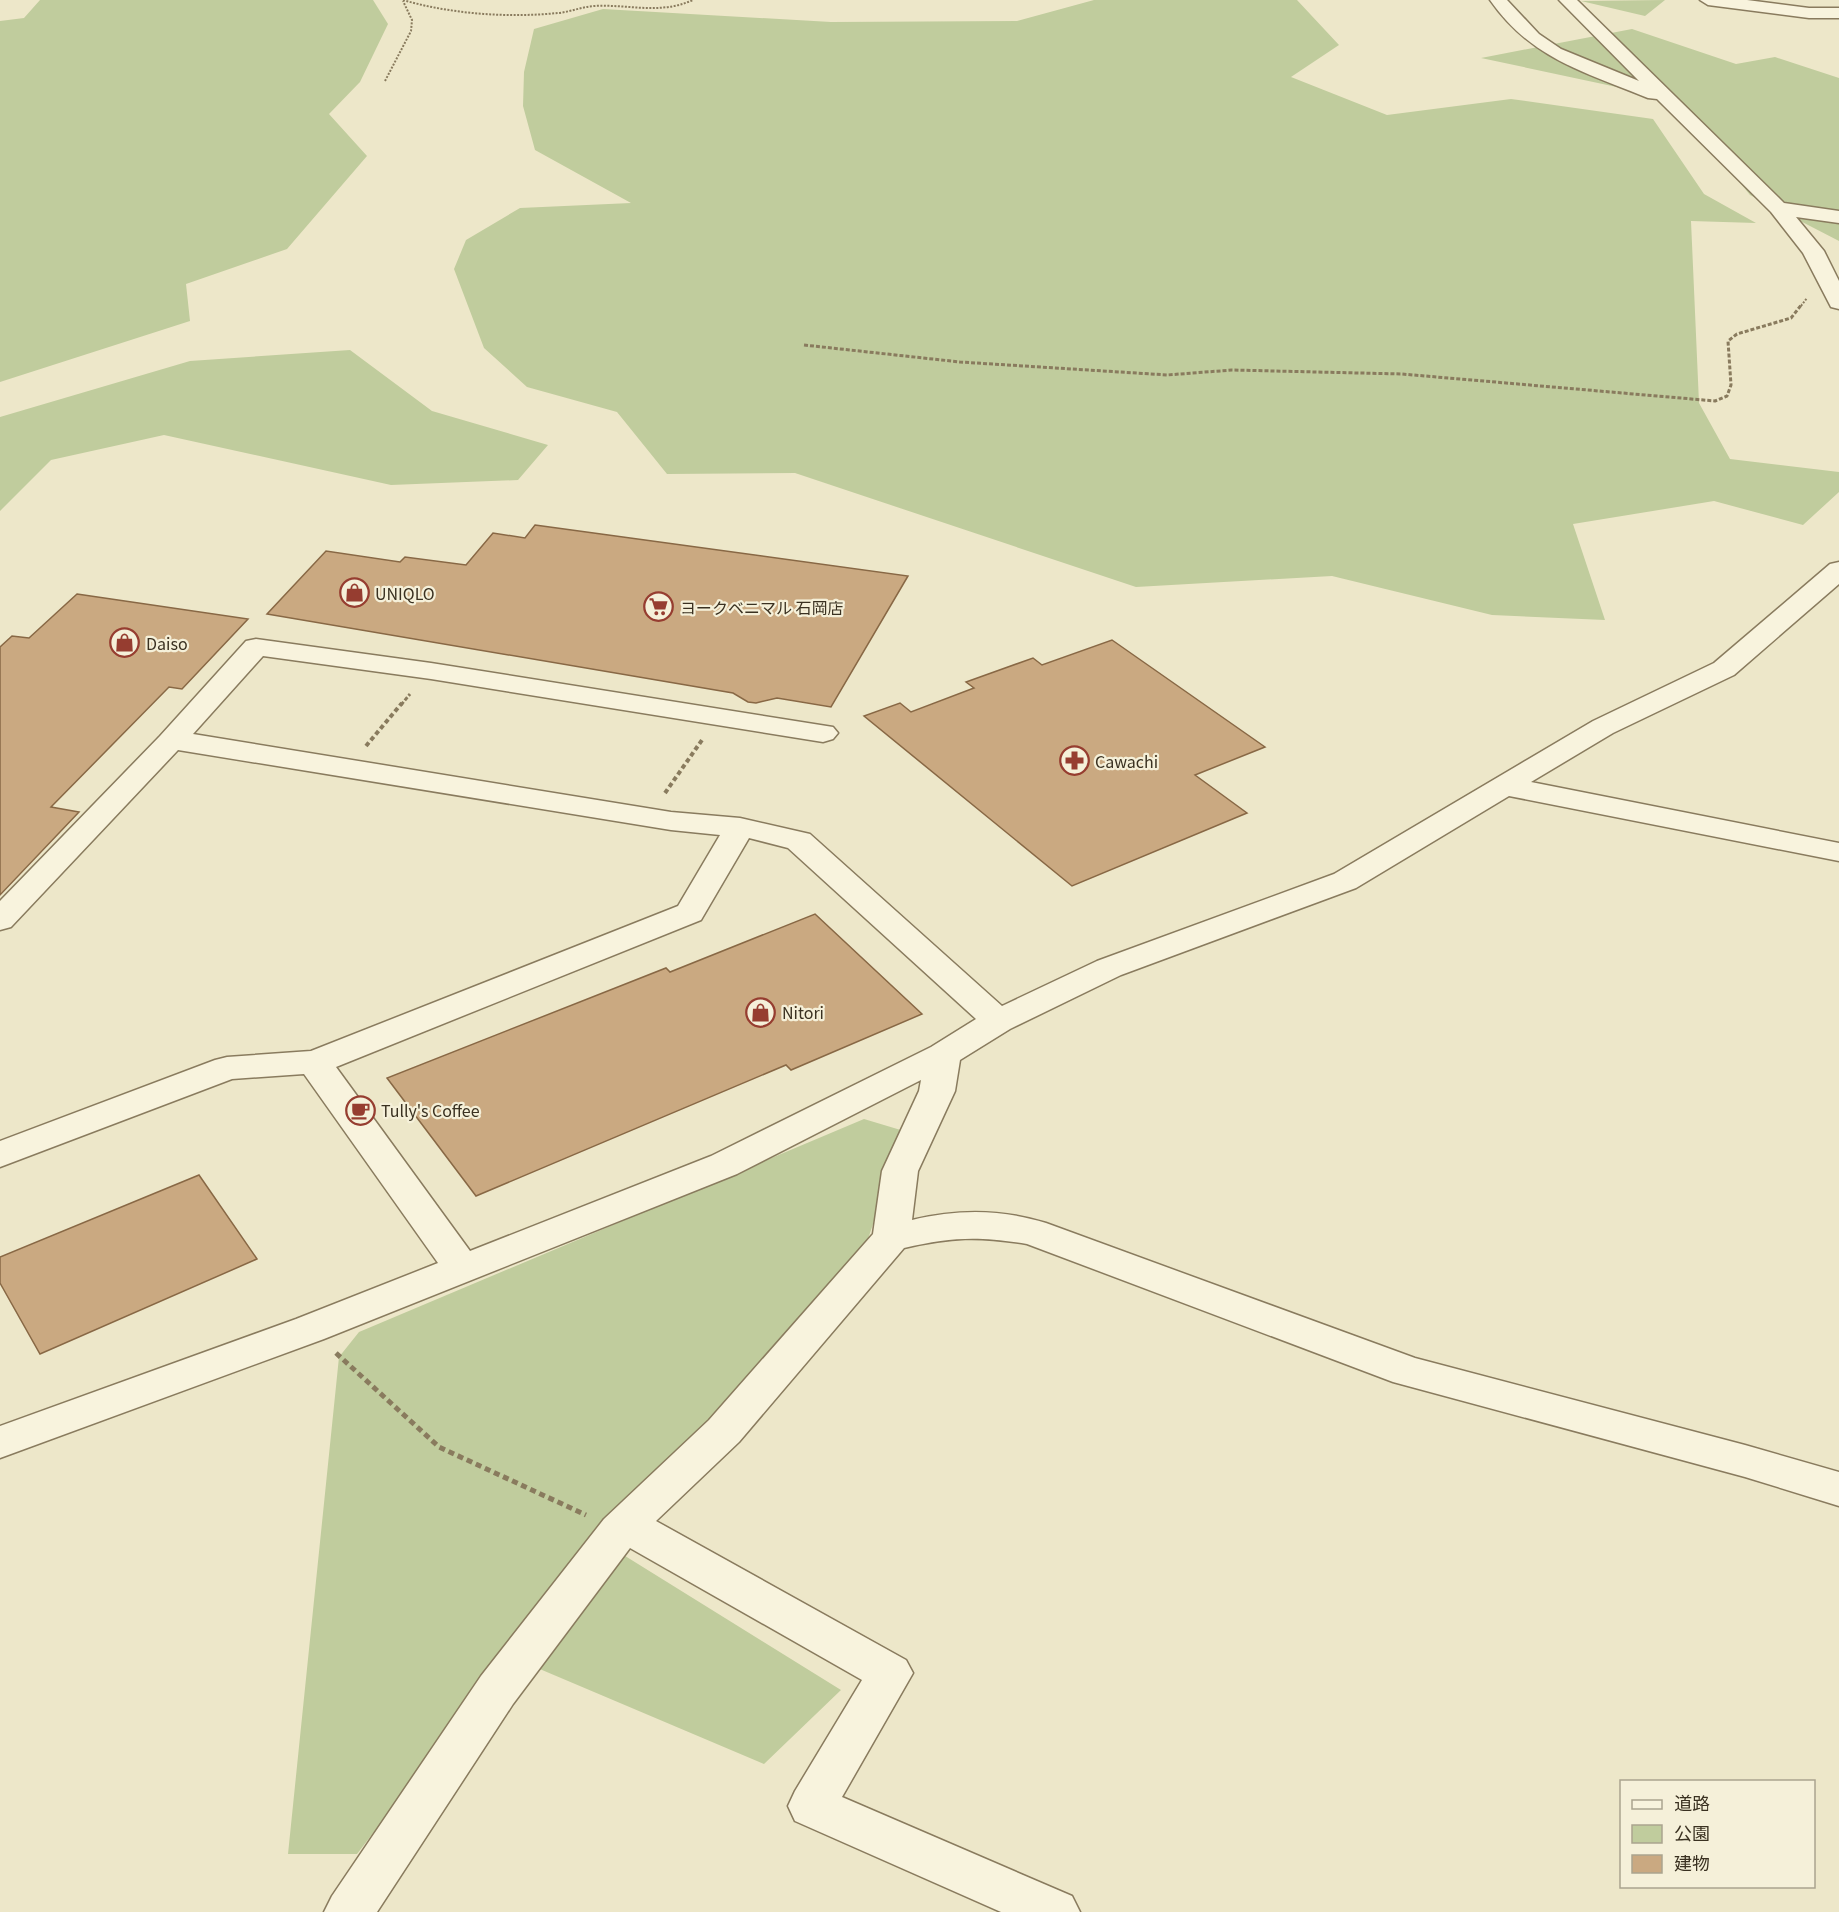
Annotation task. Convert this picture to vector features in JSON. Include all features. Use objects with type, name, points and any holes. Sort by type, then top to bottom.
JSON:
[{"type":"street","points":[[1498,0],[1533,38],[1556,53],[1666,99]]},
{"type":"street","points":[[1567,0],[1778,208],[1813,251],[1836,296]]},
{"type":"street","points":[[1712,0],[1794,6],[1839,13]]},
{"type":"street","points":[[1794,6],[1815,29]]},
{"type":"street","points":[[1778,208],[1839,217]]},
{"type":"street","points":[[0,1442],[310,1329],[724,1165],[943,1055],[998,1021],[1109,968],[1345,881],[1603,727],[1724,669],[1839,570]]},
{"type":"street","points":[[0,920],[170,742],[256,647],[431,671],[823,733]]},
{"type":"street","points":[[170,742],[184,741],[648,817],[741,827],[799,841],[998,1021]]},
{"type":"street","points":[[1504,786],[1839,852]]},
{"type":"street","points":[[0,1155],[227,1068],[314,1062],[351,1050],[690,913],[741,827]]},
{"type":"street","points":[[349,1912],[497,1690],[623,1528],[724,1431],[891,1238],[900,1171],[937,1090],[943,1055]]},
{"type":"street","points":[[314,1062],[463,1270]]},
{"type":"street","points":[[891,1238],[953,1225],[987,1224],[1033,1232],[1407,1371],[1745,1461],[1839,1489]]},
{"type":"street","points":[[623,1528],[890,1673],[812,1806],[1055,1912]]},
{"type":"path","points":[[403,0],[419,5],[540,14],[560,13],[575,8],[594,6],[664,8],[693,0]]},
{"type":"path","points":[[385,81],[411,31],[412,20],[403,0]]},
{"type":"path","points":[[804,345],[960,362],[1167,375],[1232,370],[1402,374],[1716,401],[1727,396],[1731,385],[1728,340],[1737,334],[1791,318],[1809,296],[1836,296]]},
{"type":"path","points":[[347,768],[431,671]]},
{"type":"path","points":[[648,817],[719,716]]},
{"type":"path","points":[[310,1329],[439,1447],[623,1528]]},
{"type":"green space","points":[[40,0],[373,0],[388,24],[360,82],[329,114],[367,156],[287,249],[186,284],[190,321],[0,382],[0,21],[24,18]]},
{"type":"green space","points":[[1094,0],[1297,0],[1339,45],[1291,77],[1387,115],[1511,99],[1653,119],[1704,194],[1756,223],[1691,221],[1699,403],[1730,459],[1839,472],[1839,492],[1803,525],[1714,501],[1573,524],[1605,620],[1492,615],[1332,576],[1136,587],[795,473],[667,474],[617,412],[527,387],[484,348],[454,269],[466,240],[520,208],[631,203],[535,150],[523,106],[524,72],[534,29],[603,9],[831,22],[1017,21]]},
{"type":"green space","points":[[1665,0],[1645,16],[1581,1]]},
{"type":"green space","points":[[1632,29],[1736,64],[1775,57],[1839,78],[1839,241],[1750,195],[1673,99],[1481,58]]},
{"type":"green space","points":[[350,350],[432,411],[548,445],[518,480],[391,485],[164,435],[51,460],[0,511],[0,417],[190,361]]},
{"type":"green space","points":[[864,1119],[904,1131],[857,1272],[601,1541],[841,1690],[764,1764],[509,1656],[357,1854],[288,1854],[339,1357],[359,1332]]},
{"type":"building","name":"ヨークベニマル 石岡店","points":[[535,525],[908,576],[831,707],[777,698],[756,703],[748,702],[733,693],[267,614],[326,551],[400,562],[405,557],[466,565],[493,533],[525,538]]},
{"type":"building","points":[[77,594],[248,619],[182,689],[169,687],[51,807],[79,812],[0,895],[0,647],[12,636],[29,638]]},
{"type":"building","name":"Cawachi","points":[[1112,640],[1265,747],[1195,775],[1247,813],[1072,886],[864,716],[900,703],[911,712],[974,688],[966,682],[1033,658],[1042,665]]},
{"type":"building","points":[[815,914],[922,1014],[791,1070],[786,1065],[476,1196],[387,1078],[666,968],[670,972]]},
{"type":"building","points":[[199,1175],[257,1259],[40,1354],[0,1283],[0,1257]]},
{"type":"place","name":"UNIQLO","points":[[354,593]]},
{"type":"place","name":"ヨークベニマル 石岡店","points":[[659,607]]},
{"type":"place","name":"Daiso","points":[[125,643]]},
{"type":"place","name":"Cawachi","points":[[1074,761]]},
{"type":"place","name":"Nitori","points":[[761,1012]]},
{"type":"place","name":"Tully's Coffee","points":[[360,1110]]}]
